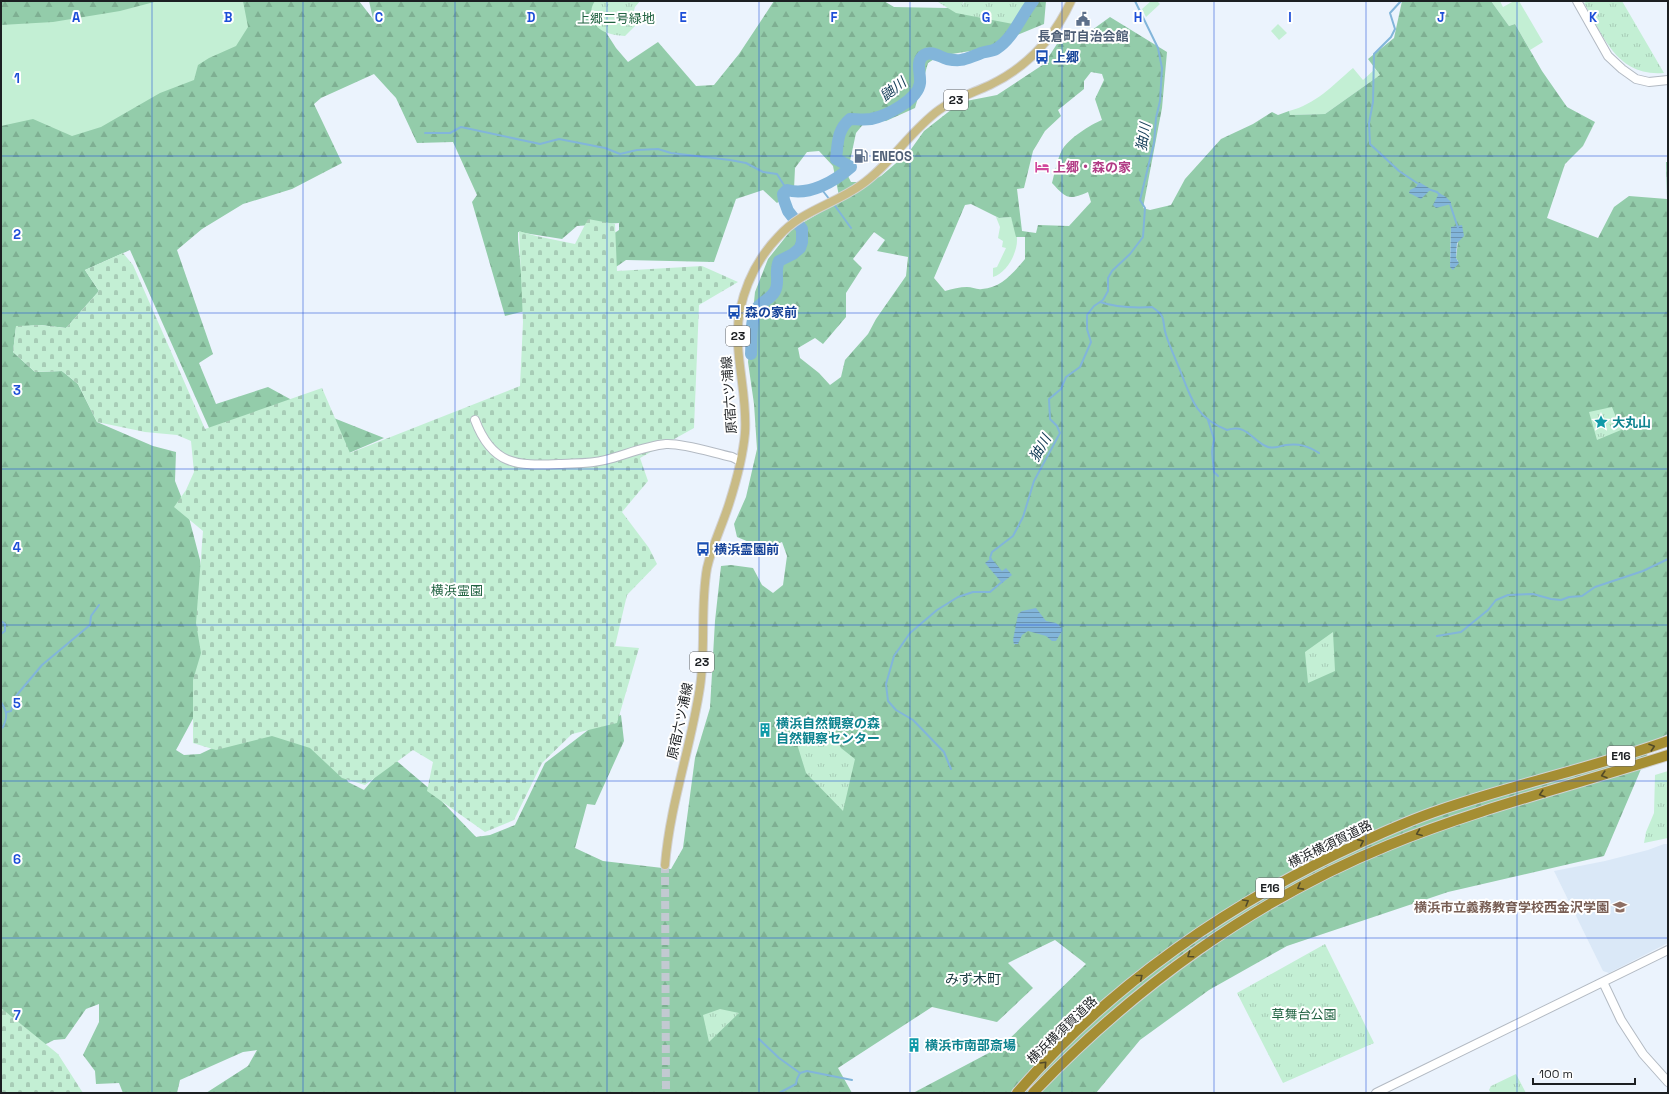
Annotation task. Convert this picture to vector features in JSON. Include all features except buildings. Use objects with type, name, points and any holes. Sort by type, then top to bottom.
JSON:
[{"type":"highway","name":"横浜横須賀道路","points":[[1017,1093],[1058,1050],[1120,993],[1194,935],[1238,907],[1292,876],[1327,858],[1438,810],[1500,790],[1574,770],[1668,741]]},
{"type":"highway","name":"横浜横須賀道路","points":[[1033,1093],[1076,1050],[1140,994],[1187,957],[1254,914],[1315,879],[1356,858],[1465,817],[1668,755]]},
{"type":"highway","points":[[1039,1093],[1076,1050]]},
{"type":"main road","name":"原宿六ツ浦線","points":[[665,865],[671,814],[700,686],[703,601],[708,568],[715,541],[729,504],[740,461],[745,433],[738,355],[738,330],[740,312],[747,286],[754,268],[772,243],[788,226],[796,220],[860,186],[874,175],[924,123],[939,110],[961,97],[1003,78],[1023,64],[1051,37],[1066,13],[1071,1]]},
{"type":"street","points":[[1577,1],[1608,56],[1622,69],[1636,79],[1649,82],[1668,80]]},
{"type":"street","points":[[475,420],[483,439],[493,451],[503,458],[521,465],[534,466],[598,462],[649,447],[665,444],[732,457],[740,461]]},
{"type":"street","points":[[1376,1093],[1668,950]]},
{"type":"street","points":[[1603,982],[1621,1020],[1643,1054],[1668,1082]]},
{"type":"shaded area","name":"横浜市立義務教育学校西金沢学園","points":[[1668,844],[1668,943],[1609,973],[1603,971],[1554,871],[1605,861],[1648,850]]},
{"type":"green space","points":[[1,1],[256,1],[244,59],[75,146],[1,132]]},
{"type":"green space","points":[[1,1],[158,1],[120,11],[53,22],[1,25]]},
{"type":"green space","points":[[243,1],[359,1],[373,19],[369,1],[618,1],[600,23],[616,48],[628,62],[658,42],[696,86],[714,85],[739,54],[774,1],[884,1],[894,7],[946,8],[978,3],[981,1],[1046,1],[1044,24],[983,49],[939,56],[928,63],[915,108],[886,121],[865,122],[856,133],[846,172],[851,182],[868,182],[881,176],[909,152],[924,131],[961,102],[997,95],[1044,64],[1066,30],[1081,38],[1110,17],[1167,52],[1162,108],[1143,208],[1150,210],[1171,205],[1185,179],[1221,139],[1253,124],[1272,112],[1278,115],[1289,111],[1290,115],[1325,114],[1380,75],[1368,59],[1394,38],[1402,1],[1491,1],[1509,26],[1515,24],[1542,71],[1567,107],[1595,122],[1583,146],[1565,164],[1547,218],[1598,238],[1614,207],[1629,196],[1667,199],[1666,162],[1668,162],[1668,734],[1653,741],[1604,856],[1448,892],[1287,946],[1209,990],[1140,1040],[1096,1093],[913,1093],[1002,1046],[1086,964],[1055,940],[1008,963],[1033,988],[997,1022],[932,1007],[838,1068],[852,1093],[206,1093],[248,1066],[257,1050],[243,1052],[180,1080],[177,1093],[123,1093],[119,1083],[96,1084],[95,1071],[83,1055],[99,1022],[99,1004],[86,1009],[65,1039],[54,1040],[42,1046],[1,1021],[1,126],[33,119],[72,136],[101,127],[160,93],[194,80],[198,65],[209,58],[236,46],[248,27]],"holes":[[[1091,72],[1102,74],[1104,80],[1095,99],[1102,120],[1080,132],[1065,145],[1059,158],[1052,183],[1064,195],[1072,197],[1088,192],[1091,202],[1069,226],[1038,225],[1036,233],[1022,231],[1017,189],[1024,188],[1033,151],[1045,131],[1061,116],[1058,110],[1084,89],[1084,81]],[[374,74],[396,98],[417,143],[453,142],[477,195],[472,202],[505,316],[525,311],[518,232],[562,239],[577,226],[619,223],[619,230],[613,234],[613,269],[626,260],[714,262],[736,199],[763,190],[777,203],[794,189],[795,168],[807,152],[819,151],[833,166],[840,201],[792,229],[768,259],[755,292],[748,362],[754,404],[757,449],[746,497],[734,524],[737,537],[766,549],[782,542],[787,556],[783,585],[773,593],[762,585],[753,568],[731,565],[721,566],[715,621],[710,708],[695,758],[683,848],[671,869],[603,861],[575,848],[587,804],[595,805],[624,741],[621,715],[592,727],[545,763],[515,825],[490,835],[476,837],[431,790],[392,757],[364,790],[348,782],[322,726],[267,722],[200,754],[184,755],[176,750],[203,700],[203,583],[200,560],[188,514],[175,481],[176,452],[153,446],[97,422],[78,384],[62,371],[35,372],[13,352],[16,327],[40,325],[66,328],[99,291],[85,270],[130,250],[210,430],[321,465],[384,438],[301,405],[268,387],[216,404],[199,363],[213,354],[177,250],[202,229],[243,204],[292,189],[342,163],[314,104],[321,98]],[[971,204],[999,218],[1011,217],[1016,237],[1025,237],[1025,259],[1016,269],[995,286],[980,289],[962,287],[945,291],[934,278],[965,205]],[[1451,227],[1458,241],[1456,258],[1458,261],[1450,267]],[[874,232],[885,240],[877,251],[908,257],[906,276],[876,319],[868,334],[845,360],[841,377],[830,385],[819,373],[800,358],[798,348],[815,338],[823,344],[846,317],[846,293],[862,268],[853,259]]]},
{"type":"green space","name":"上郷二号緑地","points":[[595,1],[640,1],[635,7],[633,14],[638,23],[625,36],[604,32],[596,26],[593,21],[591,10]]},
{"type":"green space","points":[[907,1],[964,1],[961,7],[965,1],[1027,1],[1013,24],[956,13],[938,2]]},
{"type":"green space","points":[[1151,1],[1157,1],[1160,4],[1146,17],[1142,9]]},
{"type":"green space","points":[[1491,1],[1500,1],[1503,7],[1514,1],[1519,1],[1543,42],[1530,50],[1515,24],[1509,26]]},
{"type":"green space","points":[[1588,1],[1622,1],[1664,73],[1648,73],[1634,69],[1623,62],[1598,29],[1584,3]]},
{"type":"green space","points":[[1278,24],[1287,33],[1279,40],[1271,31]]},
{"type":"green space","points":[[1353,68],[1363,80],[1375,69],[1380,75],[1325,114],[1290,115],[1289,111],[1299,108],[1316,99],[1331,88]]},
{"type":"green space","points":[[996,217],[1011,217],[1017,235],[1017,244],[1014,255],[1007,267],[998,275],[993,277],[993,268],[997,267],[1006,248],[1002,247],[1003,241],[998,238],[1000,227]]},
{"type":"green space","name":"横浜霊園","points":[[588,219],[615,224],[617,271],[702,266],[738,282],[699,305],[694,428],[640,458],[648,481],[622,512],[649,548],[657,564],[627,595],[615,646],[639,648],[617,723],[572,734],[542,763],[514,820],[485,832],[427,791],[433,762],[413,750],[365,785],[342,778],[310,748],[272,736],[216,750],[193,743],[193,680],[201,653],[196,623],[203,531],[174,507],[186,490],[194,472],[191,441],[177,435],[145,432],[97,422],[78,384],[62,371],[35,372],[13,352],[16,326],[40,325],[66,328],[99,291],[85,270],[123,253],[133,265],[205,429],[322,388],[350,453],[520,386],[523,322],[519,231],[575,244]]},
{"type":"green space","points":[[1612,407],[1621,430],[1597,440],[1589,412]]},
{"type":"green space","points":[[1333,632],[1335,671],[1308,683],[1305,652]]},
{"type":"green space","points":[[793,731],[813,732],[835,736],[841,748],[855,759],[843,811],[806,773]]},
{"type":"green space","points":[[1668,771],[1668,838],[1644,843],[1646,832],[1654,813],[1655,775]]},
{"type":"green space","name":"草舞台公園","points":[[1325,944],[1374,1043],[1283,1083],[1237,993]]},
{"type":"green space","points":[[1,1008],[58,1054],[83,1093],[1,1093]]},
{"type":"green space","points":[[720,1009],[739,1013],[709,1042],[703,1015]]},
{"type":"green space","points":[[1516,1074],[1526,1093],[1491,1093],[1489,1090],[1491,1086]]},
{"type":"water","points":[[1419,182],[1430,190],[1421,199],[1409,193],[1410,190],[1416,187]]},
{"type":"water","points":[[1439,193],[1446,197],[1451,204],[1436,208],[1433,205]]},
{"type":"water","points":[[1462,225],[1464,236],[1457,243],[1456,258],[1459,263],[1453,270],[1450,267],[1451,227]]},
{"type":"water","points":[[991,558],[1002,571],[1006,568],[1012,575],[1002,583],[985,563]]},
{"type":"water","points":[[1036,608],[1046,621],[1056,623],[1062,628],[1062,631],[1056,641],[1052,641],[1046,636],[1028,631],[1022,635],[1018,644],[1014,644],[1013,640],[1018,614],[1022,611]]},
{"type":"waterway","name":"鼬川","points":[[751,354],[752,324],[755,312],[757,308],[775,291],[779,261],[793,254],[800,248],[802,242],[802,229],[788,211],[783,194],[787,190],[804,191],[821,186],[837,178],[851,167],[836,159],[840,132],[850,119],[868,119],[877,117],[893,111],[908,101],[918,89],[920,83],[919,64],[924,55],[930,53],[947,59],[960,60],[967,59],[983,52],[992,51],[1002,45],[1012,33],[1033,1]]},
{"type":"waterway","name":"㹨川","points":[[991,559],[992,552],[1013,536],[1023,517],[1034,481],[1060,433],[1057,426],[1050,419],[1049,399],[1061,389],[1066,377],[1080,367],[1091,342],[1087,329],[1087,315],[1094,306],[1103,300],[1108,291],[1108,278],[1112,271],[1130,254],[1143,237],[1145,208],[1140,200],[1154,143],[1156,118],[1160,101],[1162,68],[1158,48],[1135,1]]},
{"type":"waterway","points":[[1401,1],[1390,13],[1395,29],[1391,37],[1374,54],[1373,102],[1369,123],[1370,144],[1399,171],[1417,183]]},
{"type":"waterway","points":[[425,133],[450,133],[461,127],[540,144],[559,139],[605,148],[620,154],[637,150],[658,149],[671,153],[730,160],[746,163],[763,172],[777,174],[787,190]]},
{"type":"waterway","points":[[819,186],[830,200]]},
{"type":"waterway","points":[[1428,189],[1437,192],[1440,195]]},
{"type":"waterway","points":[[833,203],[851,228]]},
{"type":"waterway","points":[[1450,204],[1458,228]]},
{"type":"waterway","points":[[1100,302],[1126,307],[1152,307],[1162,316],[1168,339],[1188,390],[1196,406],[1208,420],[1227,430],[1240,429],[1245,431],[1263,445],[1268,447],[1273,448],[1291,444],[1307,447],[1319,453]]},
{"type":"waterway","points":[[1208,420],[1214,439],[1212,452],[1214,472],[1218,476]]},
{"type":"waterway","points":[[1437,636],[1461,632],[1488,610],[1496,600],[1508,595],[1533,594],[1561,600],[1569,597],[1582,596],[1595,587],[1643,571],[1668,559]]},
{"type":"waterway","name":"㹨川","points":[[951,769],[944,752],[913,720],[896,710],[888,701],[886,684],[894,656],[910,633],[937,610],[958,597],[973,592],[990,592],[1003,581]]},
{"type":"waterway","points":[[7,712],[11,711],[16,696],[42,665],[90,625],[91,616],[99,605]]},
{"type":"waterway","points":[[1,621],[5,624],[5,631],[1,634]]},
{"type":"waterway","points":[[1,702],[6,711],[6,720],[1,728]]},
{"type":"waterway","points":[[759,1039],[779,1058],[800,1073],[807,1071],[852,1080]]},
{"type":"waterway","points":[[779,1093],[796,1084],[800,1073]]},
{"type":"tunnel","points":[[665,865],[666,1093]]},
{"type":"place","name":"長倉町自治会館","points":[[1083,19]]},
{"type":"place","name":"上郷","points":[[1042,57]]},
{"type":"place","name":"ENEOS","points":[[861,156]]},
{"type":"place","name":"上郷・森の家","points":[[1042,167]]},
{"type":"place","name":"森の家前","points":[[734,312]]},
{"type":"place","name":"大丸山","points":[[1601,422]]},
{"type":"place","name":"横浜霊園前","points":[[703,549]]},
{"type":"place","name":"横浜自然観察の森 自然観察センター","points":[[765,730]]},
{"type":"place","name":"横浜市立義務教育学校西金沢学園","points":[[1620,907]]},
{"type":"place","name":"横浜市南部斎場","points":[[914,1045]]},
{"type":"district","name":"みず木町","points":[[973,979]]}]
